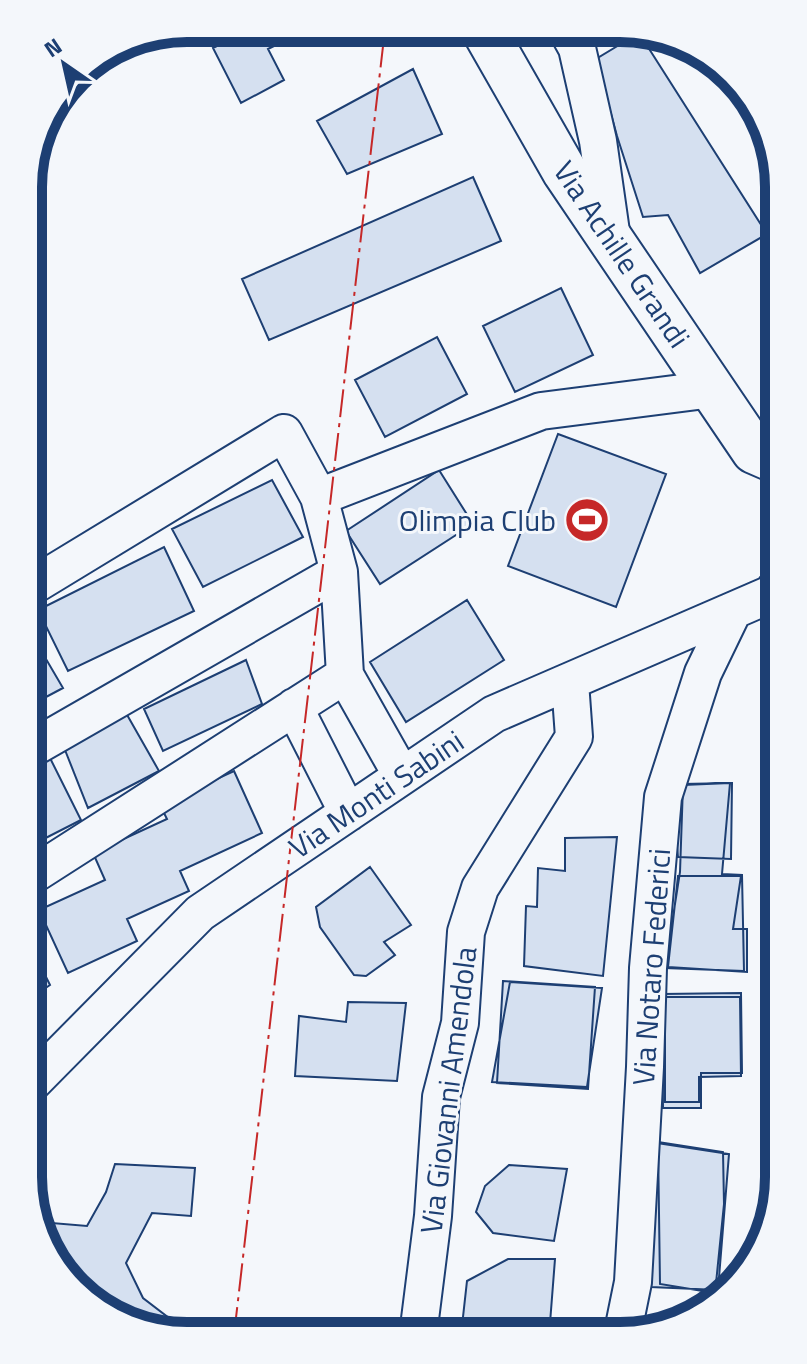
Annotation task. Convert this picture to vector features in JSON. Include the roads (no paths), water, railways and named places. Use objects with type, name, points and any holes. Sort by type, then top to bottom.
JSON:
[{"type":"main road","name":"Via Achille Grandi","points":[[491,42],[565,172],[754,451],[765,456]]},
{"type":"street","points":[[574,42],[598,141],[612,242]]},
{"type":"street","points":[[319,497],[541,411],[713,389]]},
{"type":"street","points":[[42,580],[284,433],[319,497],[339,572],[345,675],[402,776]]},
{"type":"street","points":[[42,743],[339,572]]},
{"type":"street","name":"Via Monti Sabini","points":[[42,1073],[200,913],[494,714],[765,597]]},
{"type":"street","name":"Via Notaro Federici","points":[[625,1322],[633,1282],[648,968],[663,797],[703,673],[733,611]]},
{"type":"street","points":[[42,869],[345,675]]},
{"type":"street","name":"Via Giovanni Amendola","points":[[420,1322],[433,1216],[441,1097],[460,1023],[466,932],[480,888],[574,737],[570,682]]},
{"type":"street","points":[[294,707],[348,813]]},
{"type":"place","name":"Olimpia Club","points":[[587,520]]}]
